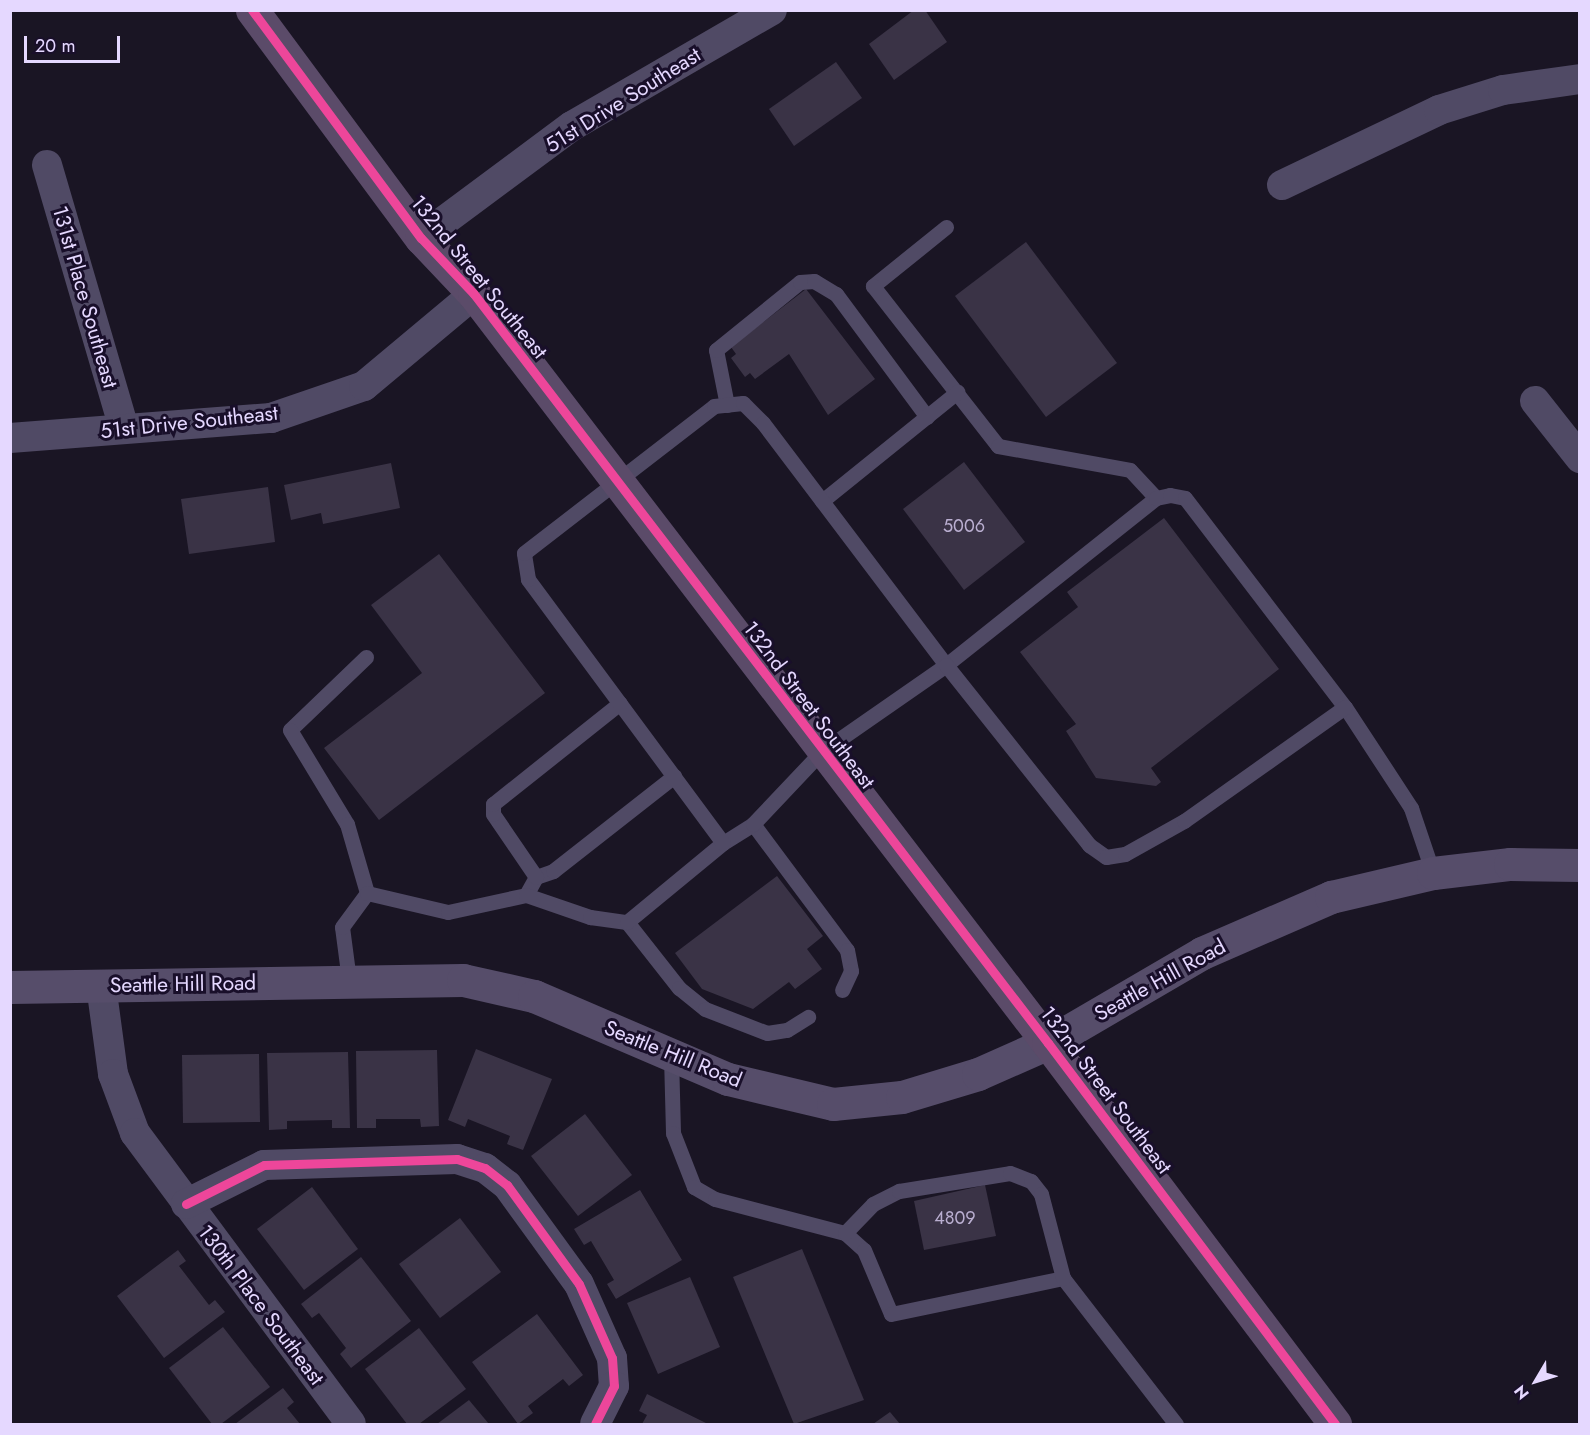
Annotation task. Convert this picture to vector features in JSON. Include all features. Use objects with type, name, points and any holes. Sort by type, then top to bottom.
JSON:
[{"type":"main road","name":"132nd Street Southeast","points":[[252,10],[421,238],[474,294],[821,752],[1048,1043],[1335,1425]]},
{"type":"main road","name":"Seattle Hill Road","points":[[10,987],[463,980],[524,993],[729,1079],[833,1104],[902,1097],[978,1074],[1048,1043],[1202,953],[1305,906],[1433,873],[1510,864],[1580,865]]},
{"type":"street","name":"51st Drive Southeast","points":[[421,238],[572,126],[772,10]]},
{"type":"street","points":[[1282,185],[1439,110],[1503,90],[1580,79]]},
{"type":"street","name":"131st Place Southeast","points":[[47,165],[124,428]]},
{"type":"street","name":"51st Drive Southeast","points":[[10,438],[271,418],[364,386],[474,294]]},
{"type":"street","points":[[1535,401],[1580,459]]},
{"type":"street","name":"130th Place Southeast","points":[[101,985],[113,1074],[135,1133],[351,1425]]},
{"type":"street","points":[[186,1204],[264,1165],[457,1159],[485,1168],[507,1185],[579,1284],[612,1358],[614,1386],[595,1425]]},
{"type":"lane","points":[[946,227],[873,286],[998,446],[1130,470],[1156,498]]},
{"type":"lane","points":[[727,405],[716,350],[800,282],[814,281],[836,294],[927,417]]},
{"type":"lane","points":[[822,501],[957,392]]},
{"type":"lane","points":[[723,843],[528,579],[524,553],[714,406],[743,403],[763,423],[946,665],[1089,844],[1106,857],[1125,854],[1184,821],[1346,707]]},
{"type":"lane","points":[[627,922],[723,843],[753,824],[821,752],[946,665],[1156,498],[1185,498],[1346,707],[1411,808],[1433,873]]},
{"type":"lane","points":[[366,657],[290,730],[347,824],[367,893]]},
{"type":"lane","points":[[536,877],[528,857],[493,814],[493,804],[620,703]]},
{"type":"lane","points":[[526,895],[536,877],[553,871],[674,777]]},
{"type":"lane","points":[[753,824],[847,950],[850,971],[842,990]]},
{"type":"lane","points":[[367,893],[448,912],[526,895],[590,917],[627,922],[679,988],[705,1009],[767,1033],[787,1030],[808,1017]]},
{"type":"lane","points":[[349,980],[342,927],[367,893]]},
{"type":"lane","points":[[671,1056],[673,1133],[693,1186],[715,1199],[845,1233],[864,1250],[891,1314],[1064,1278]]},
{"type":"lane","points":[[845,1233],[873,1203],[899,1191],[1010,1173],[1031,1181],[1041,1194],[1064,1278],[1176,1425]]},
{"type":"building","points":[[914,10],[925,10],[947,42],[894,80],[869,44]]},
{"type":"building","points":[[836,62],[862,98],[794,146],[769,109]]},
{"type":"building","points":[[1026,242],[1117,363],[1046,417],[955,296]]},
{"type":"building","points":[[806,289],[875,379],[828,415],[789,354],[755,379],[750,373],[745,377],[731,358],[736,354],[731,347]]},
{"type":"building","points":[[964,462],[1025,542],[964,590],[903,509]]},
{"type":"building","points":[[391,463],[400,508],[323,524],[321,513],[291,520],[284,485]]},
{"type":"building","points":[[268,487],[275,542],[189,554],[181,499]]},
{"type":"building","points":[[1164,518],[1279,669],[1151,768],[1161,782],[1156,786],[1096,778],[1066,731],[1076,724],[1020,652],[1078,607],[1067,592]]},
{"type":"building","points":[[439,554],[545,693],[379,820],[324,748],[422,673],[371,605]]},
{"type":"building","points":[[777,876],[823,936],[807,949],[822,969],[795,989],[789,982],[753,1009],[702,989],[675,953]]},
{"type":"building","points":[[476,1049],[552,1079],[523,1150],[507,1144],[510,1136],[468,1119],[465,1127],[448,1120]]},
{"type":"building","points":[[437,1050],[439,1126],[421,1127],[420,1119],[376,1119],[376,1128],[357,1128],[356,1051]]},
{"type":"building","points":[[348,1052],[350,1128],[332,1128],[332,1120],[287,1121],[287,1129],[269,1130],[267,1053]]},
{"type":"building","points":[[259,1054],[260,1122],[183,1123],[182,1055]]},
{"type":"building","points":[[585,1114],[632,1175],[578,1216],[531,1156]]},
{"type":"building","points":[[985,1185],[996,1236],[924,1250],[914,1201]]},
{"type":"building","points":[[312,1187],[358,1249],[304,1290],[257,1229]]},
{"type":"building","points":[[640,1190],[682,1260],[616,1299],[607,1284],[614,1280],[591,1241],[584,1245],[574,1229]]},
{"type":"building","points":[[460,1218],[501,1272],[440,1318],[399,1264]]},
{"type":"building","points":[[802,1249],[864,1400],[794,1424],[733,1277]]},
{"type":"building","points":[[178,1250],[186,1261],[179,1266],[209,1305],[215,1300],[225,1312],[164,1358],[117,1296]]},
{"type":"building","points":[[361,1257],[411,1321],[351,1368],[340,1354],[346,1348],[319,1313],[312,1318],[301,1304]]},
{"type":"building","points":[[690,1277],[720,1347],[658,1374],[627,1303]]},
{"type":"building","points":[[537,1314],[583,1375],[569,1386],[563,1379],[528,1406],[533,1413],[518,1424],[472,1362]]},
{"type":"building","points":[[223,1327],[270,1387],[221,1424],[212,1424],[169,1368]]},
{"type":"building","points":[[419,1328],[466,1389],[419,1424],[407,1424],[365,1369]]},
{"type":"building","points":[[283,1388],[294,1402],[287,1408],[300,1424],[235,1424]]},
{"type":"building","points":[[647,1394],[708,1424],[642,1424],[647,1415],[639,1411]]},
{"type":"building","points":[[469,1400],[489,1424],[437,1424]]},
{"type":"building","points":[[890,1412],[900,1424],[873,1424]]},
{"type":"cycle path","points":[[252,10],[421,238],[474,294],[1048,1043],[1335,1424]]},
{"type":"cycle path","points":[[186,1204],[264,1165],[457,1159],[485,1168],[507,1185],[579,1284],[612,1358],[614,1386],[595,1424]]}]
